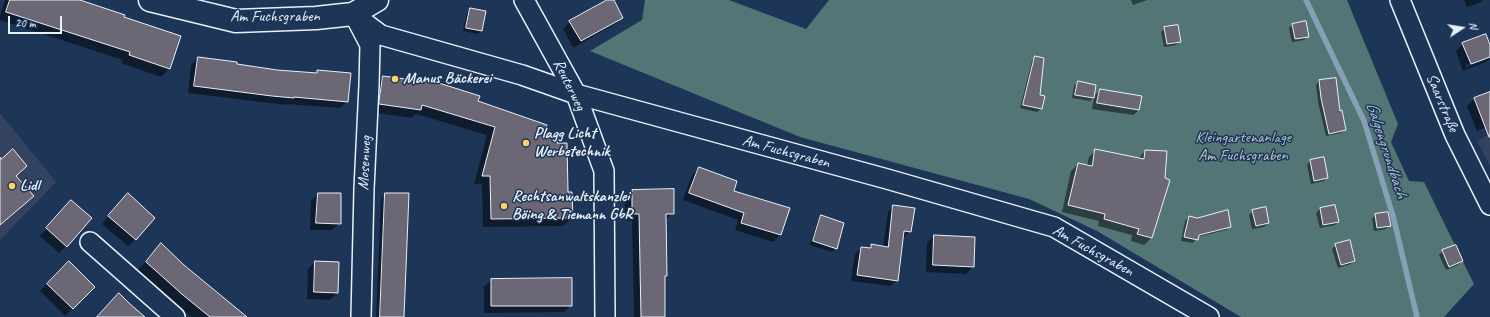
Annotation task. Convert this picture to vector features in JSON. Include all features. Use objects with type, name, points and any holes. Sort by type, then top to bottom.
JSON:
[{"type":"main road","name":"Am Fuchsgraben","points":[[150,0],[236,20],[316,18],[353,14],[377,0]]},
{"type":"street","name":"Reuterweg","points":[[524,0],[576,94],[604,171],[605,317]]},
{"type":"street","name":"Saarstraße","points":[[1400,0],[1455,134],[1490,204]]},
{"type":"street","name":"Am Fuchsgraben","points":[[353,14],[381,35],[522,75],[576,94],[887,179],[1054,227],[1209,317]]},
{"type":"street","name":"Mosenweg","points":[[353,14],[370,45],[370,85],[364,189],[361,317]]},
{"type":"street","points":[[90,242],[175,317]]},
{"type":"shaded area","points":[[0,113],[56,182],[0,240]]},
{"type":"shaded area","points":[[1490,134],[1490,165],[1477,141]]},
{"type":"green space","name":"Kleingartenanlage Am Fuchsgraben","points":[[645,0],[729,0],[806,29],[829,0],[1347,0],[1398,124],[1391,142],[1409,181],[1424,182],[1474,284],[1444,317],[1241,317],[1097,231],[1029,199],[800,137],[590,51],[642,20]]},
{"type":"building","points":[[10,0],[80,0],[125,15],[124,17],[181,36],[170,69],[129,55],[130,52],[6,12]]},
{"type":"building","points":[[607,0],[614,0],[623,18],[581,41],[569,21]]},
{"type":"building","points":[[470,8],[486,11],[482,31],[466,28]]},
{"type":"building","points":[[1306,21],[1309,37],[1295,39],[1292,24]]},
{"type":"building","points":[[1178,25],[1181,42],[1167,44],[1164,27]]},
{"type":"building","points":[[1486,34],[1490,45],[1490,57],[1471,64],[1462,43]]},
{"type":"building","points":[[1035,56],[1044,58],[1040,95],[1045,96],[1042,109],[1023,105]]},
{"type":"building","points":[[198,57],[237,62],[237,64],[277,70],[317,73],[317,70],[351,73],[348,102],[272,96],[194,86]]},
{"type":"building","points":[[383,76],[442,84],[480,96],[478,101],[547,125],[544,135],[559,138],[557,143],[567,143],[568,192],[572,192],[573,218],[491,219],[490,176],[482,176],[495,127],[422,105],[421,110],[379,104]]},
{"type":"building","points":[[1336,78],[1340,111],[1342,110],[1346,130],[1329,134],[1321,98],[1319,80]]},
{"type":"building","points":[[1078,81],[1096,85],[1094,98],[1075,95]]},
{"type":"building","points":[[1100,89],[1142,96],[1139,110],[1097,103]]},
{"type":"building","points":[[1490,92],[1490,137],[1489,137],[1474,98]]},
{"type":"building","name":"Lidl","points":[[13,149],[27,166],[16,176],[34,196],[0,225],[0,157],[1,159]]},
{"type":"building","points":[[1095,149],[1144,159],[1145,150],[1167,151],[1165,178],[1170,180],[1152,238],[1137,234],[1139,229],[1104,219],[1105,214],[1068,205],[1078,163],[1092,166]]},
{"type":"building","points":[[1324,157],[1328,178],[1314,181],[1310,160]]},
{"type":"building","points":[[699,167],[737,181],[734,191],[790,208],[781,235],[741,223],[744,213],[689,193]]},
{"type":"building","points":[[674,189],[674,214],[666,214],[667,276],[665,276],[665,317],[641,317],[639,214],[632,214],[632,190]]},
{"type":"building","points":[[128,193],[155,218],[136,240],[108,216]]},
{"type":"building","points":[[318,193],[341,193],[341,224],[316,223]]},
{"type":"building","points":[[385,193],[409,193],[404,317],[380,317]]},
{"type":"building","points":[[71,200],[92,218],[67,247],[46,228]]},
{"type":"building","points":[[893,205],[915,208],[911,232],[904,231],[898,281],[857,275],[861,247],[871,248],[871,244],[888,247]]},
{"type":"building","points":[[1335,205],[1339,222],[1323,225],[1320,208]]},
{"type":"building","points":[[1266,207],[1269,223],[1256,226],[1252,210]]},
{"type":"building","points":[[1228,210],[1231,227],[1199,235],[1198,240],[1184,237],[1189,216],[1197,218]]},
{"type":"building","points":[[1388,212],[1391,226],[1377,228],[1375,214]]},
{"type":"building","points":[[821,215],[844,223],[837,249],[813,241]]},
{"type":"building","points":[[934,235],[975,237],[974,267],[933,265]]},
{"type":"building","points":[[1350,240],[1355,261],[1341,265],[1335,244]]},
{"type":"building","points":[[161,243],[184,265],[247,317],[210,317],[183,295],[146,262]]},
{"type":"building","points":[[1456,245],[1463,261],[1449,267],[1442,250]]},
{"type":"building","points":[[69,261],[95,287],[73,309],[47,284]]},
{"type":"building","points":[[315,261],[339,262],[338,293],[314,292]]},
{"type":"building","points":[[572,278],[572,306],[491,306],[491,279]]},
{"type":"building","points":[[119,293],[130,304],[145,317],[97,317]]},
{"type":"waterway","name":"Galgengrundbach","points":[[1306,0],[1364,121],[1393,216],[1417,317]]},
{"type":"place","name":"Manus Bäckerei","points":[[395,79]]},
{"type":"place","name":"Plagg Licht Werbetechnik","points":[[526,143]]},
{"type":"place","name":"Lidl","points":[[12,186]]},
{"type":"place","name":"Rechtsanwaltskanzlei Böing & Tiemann GbR","points":[[504,206]]}]
